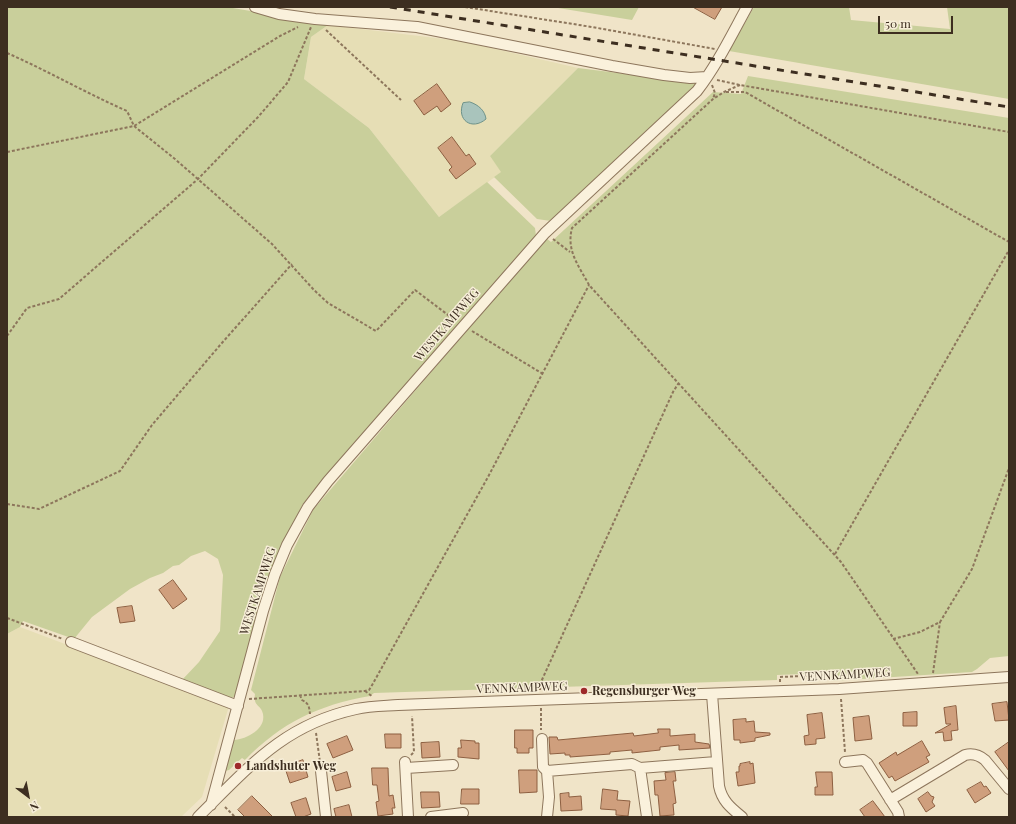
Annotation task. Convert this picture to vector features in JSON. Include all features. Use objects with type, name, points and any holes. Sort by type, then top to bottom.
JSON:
[{"type":"street","points":[[255,7],[279,14],[315,19],[417,27],[664,75],[690,78],[698,76],[707,77]]},
{"type":"street","name":"WESTKAMPWEG","points":[[211,805],[263,611],[275,574],[287,545],[308,507],[328,481],[544,233],[696,91],[707,77],[747,7]]},
{"type":"street","points":[[71,642],[239,703]]},
{"type":"street","name":"VENNKAMPWEG","points":[[211,805],[269,749],[289,735],[313,723],[352,710],[376,706],[824,690],[1009,677]]},
{"type":"street","points":[[712,694],[716,762],[720,794],[728,806],[742,817]]},
{"type":"street","points":[[542,739],[544,767],[547,771],[549,803],[547,817]]},
{"type":"street","points":[[890,800],[965,755],[971,754],[985,760],[1009,789]]},
{"type":"street","points":[[845,762],[863,760],[867,763],[898,812],[899,817]]},
{"type":"street","points":[[547,771],[632,764],[640,768],[716,762]]},
{"type":"street","points":[[408,817],[406,765],[453,765]]},
{"type":"street","points":[[640,768],[647,817]]},
{"type":"street","points":[[321,772],[326,817]]},
{"type":"street","points":[[198,817],[211,805]]},
{"type":"street","points":[[431,817],[463,813]]},
{"type":"path","points":[[465,7],[723,50]]},
{"type":"path","points":[[315,19],[330,35],[401,100]]},
{"type":"path","points":[[7,152],[134,126],[280,36],[315,19]]},
{"type":"path","points":[[7,336],[26,308],[59,299],[198,179],[259,116],[288,82],[315,19]]},
{"type":"path","points":[[7,53],[38,67],[93,96],[127,111],[134,126],[198,179],[272,244],[292,264],[314,290],[328,303],[376,331],[415,290],[463,326],[543,374]]},
{"type":"path","points":[[707,77],[740,85],[1009,132]]},
{"type":"path","points":[[740,85],[713,99],[572,228],[570,242],[571,252],[589,285],[841,562],[893,639],[928,683]]},
{"type":"path","points":[[724,92],[745,92],[1009,242]]},
{"type":"path","points":[[544,233],[571,252]]},
{"type":"path","points":[[835,555],[1009,250]]},
{"type":"path","points":[[7,504],[39,509],[120,471],[152,425],[292,264]]},
{"type":"path","points":[[239,703],[300,695],[365,691],[371,687],[488,477],[589,285]]},
{"type":"path","points":[[540,700],[541,682],[673,392],[678,384]]},
{"type":"path","points":[[928,683],[940,622],[972,569],[1009,468]]},
{"type":"path","points":[[7,618],[71,642]]},
{"type":"path","points":[[893,639],[920,632],[940,622]]},
{"type":"path","points":[[780,691],[780,677],[823,675],[824,690]]},
{"type":"path","points":[[300,695],[302,700],[309,704],[310,707],[310,714],[316,733],[321,772]]},
{"type":"path","points":[[841,699],[845,762]]},
{"type":"path","points":[[541,711],[542,739]]},
{"type":"path","points":[[406,765],[414,752],[412,716]]},
{"type":"path","points":[[225,807],[235,817]]},
{"type":"shaded area","points":[[328,25],[461,41],[578,68],[490,156],[502,172],[439,217],[369,128],[304,79],[311,37]]},
{"type":"shaded area","points":[[20,627],[229,706],[202,797],[181,817],[7,817],[7,634]]},
{"type":"green space","points":[[7,7],[227,7],[304,20],[322,16],[328,25],[311,37],[304,79],[369,128],[439,217],[487,182],[535,228],[536,236],[303,504],[281,547],[269,576],[235,696],[230,699],[182,680],[199,662],[220,631],[223,575],[218,559],[205,551],[191,556],[179,565],[173,566],[163,573],[130,589],[92,617],[74,639],[23,621],[20,627],[7,634]]},
{"type":"green space","points":[[552,7],[639,7],[632,20]]},
{"type":"green space","points":[[754,7],[849,7],[851,20],[950,29],[947,7],[1009,7],[1009,99],[729,51]]},
{"type":"green space","points":[[578,68],[698,83],[551,221],[537,219],[494,177],[501,172],[490,156]]},
{"type":"green space","points":[[748,76],[1009,118],[1009,656],[990,658],[972,672],[831,681],[831,673],[777,675],[777,680],[374,693],[370,696],[317,710],[287,726],[272,736],[245,760],[242,758],[229,770],[225,771],[234,740],[250,735],[259,729],[262,724],[263,714],[261,708],[255,701],[255,694],[251,690],[280,577],[313,510],[546,238],[551,242],[713,92],[741,94]]},
{"type":"water","points":[[470,102],[481,109],[486,119],[476,124],[471,124],[464,119],[461,109],[463,103]]},
{"type":"building","points":[[693,7],[722,7],[715,19]]},
{"type":"building","points":[[437,84],[451,104],[441,112],[437,106],[424,115],[414,101]]},
{"type":"building","points":[[452,137],[466,156],[469,154],[476,164],[456,179],[449,170],[452,167],[438,148]]},
{"type":"building","points":[[173,580],[187,599],[173,609],[159,590]]},
{"type":"building","points":[[132,606],[135,621],[120,623],[117,608]]},
{"type":"building","points":[[1007,702],[1009,720],[995,721],[992,704]]},
{"type":"building","points":[[956,706],[958,730],[951,731],[952,740],[944,741],[943,732],[935,733],[951,724],[946,724],[944,708]]},
{"type":"building","points":[[917,712],[917,726],[903,726],[903,713]]},
{"type":"building","points":[[822,713],[825,738],[816,739],[816,744],[805,745],[804,736],[809,735],[807,715]]},
{"type":"building","points":[[869,716],[872,739],[855,741],[853,718]]},
{"type":"building","points":[[746,719],[746,722],[754,721],[755,732],[770,733],[770,735],[755,738],[755,741],[740,743],[740,740],[734,740],[733,720]]},
{"type":"building","points":[[658,729],[670,729],[670,736],[695,734],[695,742],[709,744],[710,748],[679,750],[679,745],[660,747],[660,750],[632,753],[632,750],[610,752],[610,754],[570,757],[570,755],[565,755],[565,753],[550,754],[549,737],[557,737],[558,740],[633,733],[634,736],[658,733]]},
{"type":"building","points":[[515,730],[533,730],[533,748],[529,748],[529,753],[517,753],[517,748],[515,748]]},
{"type":"building","points":[[385,734],[401,734],[401,748],[386,748]]},
{"type":"building","points":[[347,736],[353,750],[333,758],[327,744]]},
{"type":"building","points":[[461,740],[475,741],[475,743],[479,743],[479,759],[458,757],[458,748],[461,748]]},
{"type":"building","points":[[922,741],[930,755],[926,757],[929,762],[895,781],[892,776],[889,778],[879,763],[896,752],[897,755]]},
{"type":"building","points":[[439,742],[440,757],[422,758],[421,743]]},
{"type":"building","points":[[1009,742],[1009,771],[995,752]]},
{"type":"building","points":[[303,760],[308,777],[290,783],[285,768]]},
{"type":"building","points":[[750,762],[750,764],[753,763],[755,783],[738,786],[736,772],[739,772],[740,764]]},
{"type":"building","points":[[372,768],[388,768],[389,796],[393,795],[395,808],[392,808],[393,814],[378,816],[376,802],[379,801],[377,785],[373,785]]},
{"type":"building","points":[[519,770],[537,770],[537,792],[520,793]]},
{"type":"building","points":[[347,772],[351,787],[336,791],[332,777]]},
{"type":"building","points":[[675,772],[676,781],[673,781],[676,803],[673,804],[674,815],[660,816],[658,795],[655,795],[654,781],[666,780],[665,773]]},
{"type":"building","points":[[816,772],[832,772],[833,795],[815,795],[815,787],[817,787]]},
{"type":"building","points":[[981,782],[991,793],[975,803],[967,790]]},
{"type":"building","points":[[462,789],[479,789],[479,804],[461,804]]},
{"type":"building","points":[[603,789],[618,791],[617,800],[630,801],[628,816],[616,815],[616,810],[601,809]]},
{"type":"building","points":[[421,792],[439,792],[440,807],[422,808]]},
{"type":"building","points":[[928,792],[934,797],[932,802],[935,806],[926,812],[918,799]]},
{"type":"building","points":[[569,793],[569,797],[581,796],[582,810],[561,811],[560,794]]},
{"type":"building","points":[[252,796],[273,817],[245,817],[238,810]]},
{"type":"building","points":[[306,798],[311,814],[303,817],[296,817],[291,803]]},
{"type":"building","points":[[873,801],[885,817],[865,817],[860,810]]},
{"type":"building","points":[[349,805],[352,817],[336,817],[334,809]]},
{"type":"railway","points":[[390,7],[1009,107]]},
{"type":"place","name":"Regensburger Weg","points":[[584,691]]},
{"type":"place","name":"Landshuter Weg","points":[[238,766]]}]
